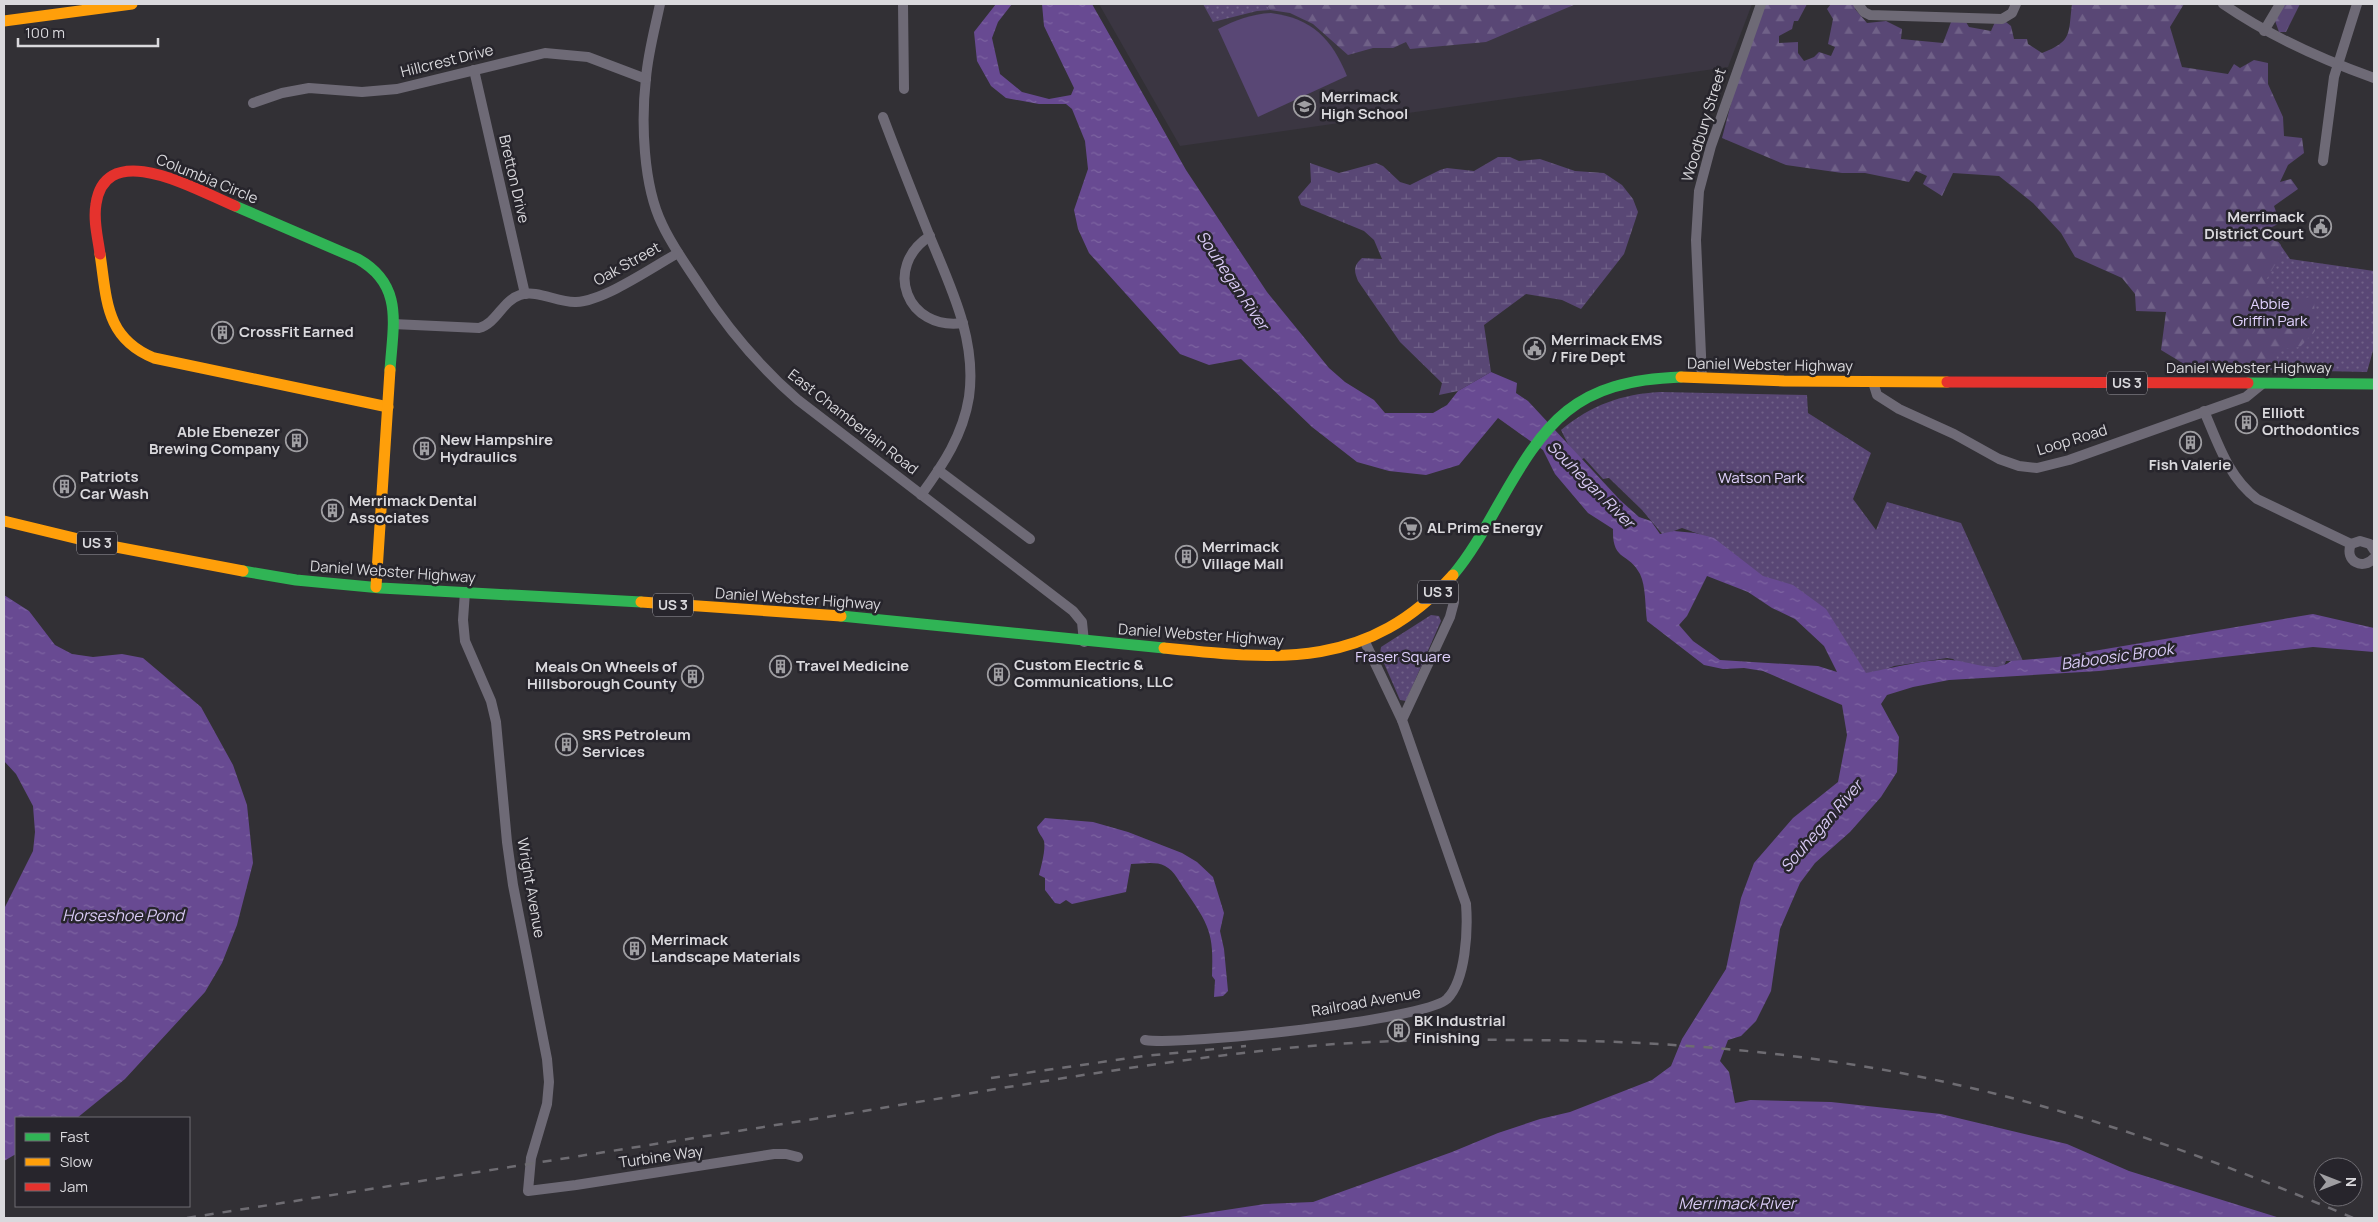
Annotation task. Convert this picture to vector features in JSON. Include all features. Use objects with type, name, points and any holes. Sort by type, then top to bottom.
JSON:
[{"type":"main road","points":[[4,21],[132,4]]},
{"type":"main road","name":"Columbia Circle","points":[[376,587],[388,407],[394,307],[390,287],[378,271],[358,259],[148,171],[126,170],[107,180],[96,198],[95,221],[111,319],[120,334],[135,349],[154,358],[388,407]]},
{"type":"main road","name":"Daniel Webster Highway","points":[[4,521],[80,540],[306,582],[819,614],[1084,642],[1274,657],[1318,653],[1364,640],[1402,620],[1437,594],[1451,579],[1475,546],[1536,440],[1566,410],[1584,398],[1624,382],[1702,378],[2018,384],[2265,382],[2374,384]]},
{"type":"street","name":"East Chamberlain Road","points":[[660,4],[646,78],[646,154],[648,179],[660,219],[678,253],[728,327],[782,386],[1073,611],[1082,622],[1084,642]]},
{"type":"street","points":[[903,4],[904,89]]},
{"type":"street","name":"Woodbury Street","points":[[1702,378],[1696,240],[1699,191],[1711,146],[1761,4]]},
{"type":"street","points":[[1858,4],[1864,12],[1870,15],[2002,19],[2012,13],[2016,4]]},
{"type":"street","points":[[2223,4],[2264,31],[2292,46],[2374,78]]},
{"type":"street","points":[[2264,31],[2274,18],[2280,4]]},
{"type":"street","points":[[2323,161],[2331,91],[2357,4]]},
{"type":"street","name":"Hillcrest Drive","points":[[253,103],[282,93],[308,88],[362,92],[386,91],[535,55],[556,52],[588,57],[646,78]]},
{"type":"street","name":"Bretton Drive","points":[[474,70],[525,294]]},
{"type":"street","points":[[882,117],[964,322],[969,347],[969,396],[957,439],[921,495]]},
{"type":"street","points":[[930,236],[917,245],[907,263],[905,285],[908,295],[913,305],[928,318],[947,324],[964,322]]},
{"type":"street","name":"Oak Street","points":[[525,294],[569,302],[592,299],[678,253]]},
{"type":"street","points":[[393,324],[479,328],[493,320],[510,301],[525,294]]},
{"type":"street","name":"Loop Road","points":[[1873,382],[1877,395],[1888,403],[1954,434],[1986,453],[2028,468],[2037,468],[2069,460],[2246,396],[2265,382]]},
{"type":"street","points":[[2204,411],[2225,459],[2235,478],[2244,489],[2274,508],[2351,544],[2365,541],[2374,550]]},
{"type":"street","points":[[938,470],[1030,540]]},
{"type":"street","points":[[2351,544],[2349,554],[2358,564],[2369,563],[2374,558]]},
{"type":"street","points":[[1402,720],[1450,617],[1454,602],[1451,579]]},
{"type":"street","name":"Wright Avenue","points":[[465,592],[463,620],[466,641],[472,661],[491,701],[496,722],[506,842],[547,1059],[549,1082],[547,1104],[531,1158],[528,1191]]},
{"type":"street","name":"Railroad Avenue","points":[[1145,1040],[1170,1042],[1214,1038],[1365,1020],[1421,1010],[1445,1001],[1459,978],[1467,926],[1466,904],[1402,720],[1364,640]]},
{"type":"street","name":"Turbine Way","points":[[528,1191],[774,1154],[798,1157]]},
{"type":"shaded area","name":"Merrimack High School","points":[[1099,4],[1752,4],[1728,67],[1180,146]]},
{"type":"green space","points":[[1203,4],[1266,4],[1270,10],[1257,11],[1213,22]]},
{"type":"green space","points":[[1266,4],[1576,4],[1486,42],[1410,49],[1406,42],[1393,48],[1373,48],[1348,55],[1313,24],[1290,13],[1270,10]]},
{"type":"green space","points":[[1765,4],[1807,4],[1798,21],[1794,21],[1792,29],[1779,36],[1779,43],[1798,42],[1798,53],[1804,61],[1814,57],[1819,52],[1831,56],[1835,47],[1828,44],[1833,19],[1827,9],[1831,4],[1855,4],[1855,9],[1867,23],[1886,21],[1902,29],[1901,39],[1943,43],[1951,22],[1966,22],[1969,27],[1991,31],[1995,22],[2006,22],[2011,26],[2014,39],[2027,39],[2028,44],[2042,53],[2052,49],[2064,40],[2069,30],[2072,4],[2184,4],[2170,27],[2182,67],[2228,74],[2234,64],[2240,68],[2254,60],[2268,63],[2268,84],[2283,117],[2284,136],[2302,138],[2304,153],[2288,165],[2280,182],[2291,179],[2298,189],[2274,206],[2280,223],[2266,230],[2281,245],[2279,258],[2266,280],[2279,304],[2314,296],[2315,331],[2300,347],[2276,350],[2277,365],[2262,369],[2194,370],[2161,350],[2166,312],[2136,311],[2135,294],[2122,278],[2075,257],[2061,233],[2033,203],[1999,176],[1953,173],[1942,196],[1923,184],[1927,176],[1916,171],[1909,182],[1865,173],[1842,173],[1786,165],[1722,138],[1741,65]]},
{"type":"green space","points":[[2280,4],[2300,4],[2286,32],[2279,32],[2274,18]]},
{"type":"green space","points":[[1271,13],[1298,20],[1319,32],[1335,51],[1347,76],[1258,117],[1218,29],[1244,18]]},
{"type":"green space","points":[[1498,157],[1510,157],[1519,161],[1540,159],[1575,171],[1604,173],[1622,185],[1633,199],[1638,212],[1624,254],[1581,309],[1562,300],[1526,294],[1484,325],[1491,372],[1458,391],[1439,395],[1442,383],[1400,342],[1358,281],[1355,269],[1362,258],[1382,259],[1374,240],[1364,231],[1301,205],[1298,197],[1311,182],[1310,163],[1339,173],[1376,163],[1383,166],[1400,182],[1410,185],[1447,168],[1474,171]]},
{"type":"green space","name":"Abbie Griffin Park","points":[[2251,202],[2290,259],[2374,271],[2374,347],[2367,372],[2233,369],[2161,216]]},
{"type":"green space","name":"Watson Park","points":[[1660,392],[1807,395],[1808,413],[1871,453],[1853,499],[1876,530],[1887,502],[1961,523],[2023,661],[2006,661],[2004,666],[1967,669],[1953,659],[1947,658],[1894,666],[1869,676],[1758,581],[1699,534],[1682,528],[1663,535],[1642,510],[1609,478],[1603,479],[1584,458],[1579,461],[1561,430],[1572,421],[1608,402],[1633,395]]},
{"type":"green space","name":"Fraser Square","points":[[1431,615],[1439,616],[1441,621],[1406,701],[1400,700],[1380,654],[1381,647]]},
{"type":"water","points":[[996,4],[1012,4],[998,22],[992,38],[1000,74],[1022,92],[1049,99],[1071,95],[1074,88],[1044,26],[1042,4],[1092,4],[1186,170],[1267,292],[1329,368],[1345,382],[1374,400],[1385,413],[1433,413],[1447,405],[1458,391],[1491,372],[1517,383],[1516,393],[1528,401],[1620,500],[1639,517],[1651,521],[1660,534],[1674,531],[1695,533],[1714,538],[1763,576],[1793,585],[1826,609],[1866,673],[1921,662],[1942,660],[1990,667],[2005,665],[2011,661],[2058,657],[2313,614],[2374,628],[2374,652],[2313,647],[2099,671],[1949,680],[1913,687],[1887,695],[1881,704],[1899,737],[1897,772],[1881,797],[1850,832],[1815,863],[1800,883],[1780,929],[1771,991],[1756,1021],[1741,1036],[1728,1040],[1720,1061],[1729,1072],[1735,1103],[1751,1100],[1831,1102],[1941,1114],[2067,1144],[2129,1171],[2280,1218],[1173,1218],[1265,1204],[1313,1202],[1452,1152],[1498,1133],[1540,1119],[1570,1112],[1652,1080],[1671,1066],[1682,1039],[1726,969],[1741,898],[1754,863],[1793,818],[1838,782],[1847,735],[1842,705],[1763,671],[1744,668],[1723,669],[1704,665],[1647,621],[1642,579],[1636,567],[1622,556],[1615,547],[1613,529],[1588,513],[1555,474],[1543,450],[1498,418],[1459,465],[1426,475],[1389,471],[1357,462],[1312,427],[1241,359],[1209,365],[1180,354],[1089,253],[1078,229],[1074,210],[1088,169],[1085,141],[1072,109],[1066,104],[1039,104],[1006,98],[991,86],[977,61],[974,32]],"holes":[[[1707,576],[1748,592],[1772,608],[1795,619],[1824,646],[1837,672],[1818,666],[1720,660],[1693,641],[1679,625],[1687,616]]]},
{"type":"water","name":"Horseshoe Pond","points":[[4,595],[29,611],[55,645],[72,654],[93,657],[122,654],[143,658],[201,707],[233,765],[247,805],[253,863],[237,925],[222,963],[205,992],[125,1079],[78,1117],[15,1117],[15,1155],[4,1161],[4,909],[33,851],[35,832],[33,806],[16,774],[4,761]]},
{"type":"water","points":[[1045,818],[1093,822],[1128,832],[1182,853],[1197,862],[1213,877],[1224,913],[1220,931],[1224,949],[1228,991],[1223,996],[1214,997],[1215,980],[1212,976],[1211,939],[1205,921],[1172,871],[1165,866],[1153,863],[1131,864],[1126,892],[1072,904],[1066,900],[1060,904],[1055,903],[1045,890],[1045,878],[1039,875],[1044,841],[1037,827]]},
{"type":"railway","points":[[187,1218],[1206,1057],[1323,1045],[1419,1040],[1560,1040],[1652,1044],[1789,1056],[1879,1069],[2001,1095],[2061,1111],[2179,1149],[2353,1218]]},
{"type":"railway","points":[[991,1078],[1144,1056],[1246,1046]]},
{"type":"traffic: fast","points":[[235,206],[358,259],[373,269],[383,281],[389,293],[392,307],[393,337],[390,370]]},
{"type":"traffic: fast","points":[[1453,575],[1476,542],[1531,451],[1567,411],[1589,397],[1614,387],[1644,380],[1681,377]]},
{"type":"traffic: fast","points":[[2248,383],[2374,384]]},
{"type":"traffic: fast","points":[[243,571],[296,580],[381,588],[641,602]]},
{"type":"traffic: fast","points":[[841,616],[1164,648]]},
{"type":"traffic: slow","points":[[4,21],[132,4]]},
{"type":"traffic: slow","points":[[100,254],[104,287],[111,316],[126,340],[138,350],[154,358],[388,407]]},
{"type":"traffic: slow","points":[[376,587],[390,370]]},
{"type":"traffic: slow","points":[[1681,377],[1784,381],[1947,382]]},
{"type":"traffic: slow","points":[[4,521],[95,543],[243,571]]},
{"type":"traffic: slow","points":[[1164,648],[1246,655],[1284,655],[1320,652],[1355,643],[1388,628],[1421,606],[1453,575]]},
{"type":"traffic: slow","points":[[641,602],[841,616]]},
{"type":"traffic: jam","points":[[100,254],[95,223],[96,204],[103,184],[117,174],[135,171],[156,174],[178,181],[235,206]]},
{"type":"traffic: jam","points":[[1947,382],[2248,383]]},
{"type":"place","name":"Merrimack High School","points":[[1305,106]]},
{"type":"place","name":"Merrimack District Court","points":[[2320,226]]},
{"type":"place","name":"CrossFit Earned","points":[[223,332]]},
{"type":"place","name":"Merrimack EMS / Fire Dept","points":[[1535,349]]},
{"type":"place","name":"Elliott Orthodontics","points":[[2246,422]]},
{"type":"place","name":"Able Ebenezer Brewing Company","points":[[296,441]]},
{"type":"place","name":"Fish Valerie","points":[[2190,442]]},
{"type":"place","name":"New Hampshire Hydraulics","points":[[424,449]]},
{"type":"place","name":"Patriots Car Wash","points":[[64,486]]},
{"type":"place","name":"Merrimack Dental Associates","points":[[333,510]]},
{"type":"place","name":"AL Prime Energy","points":[[1411,528]]},
{"type":"place","name":"Merrimack Village Mall","points":[[1186,556]]},
{"type":"place","name":"Travel Medicine","points":[[780,666]]},
{"type":"place","name":"Custom Electric & Communications, LLC","points":[[998,674]]},
{"type":"place","name":"Meals On Wheels of Hillsborough County","points":[[693,676]]},
{"type":"place","name":"SRS Petroleum Services","points":[[566,744]]},
{"type":"place","name":"Merrimack Landscape Materials","points":[[635,949]]},
{"type":"place","name":"BK Industrial Finishing","points":[[1398,1030]]},
{"type":"water label","name":"Souhegan River","points":[[1233,280]]},
{"type":"water label","name":"Souhegan River","points":[[1591,484]]},
{"type":"water label","name":"Baboosic Brook","points":[[2117,656]]},
{"type":"water label","name":"Souhegan River","points":[[1821,826]]},
{"type":"water label","name":"Merrimack River","points":[[1737,1203]]}]
